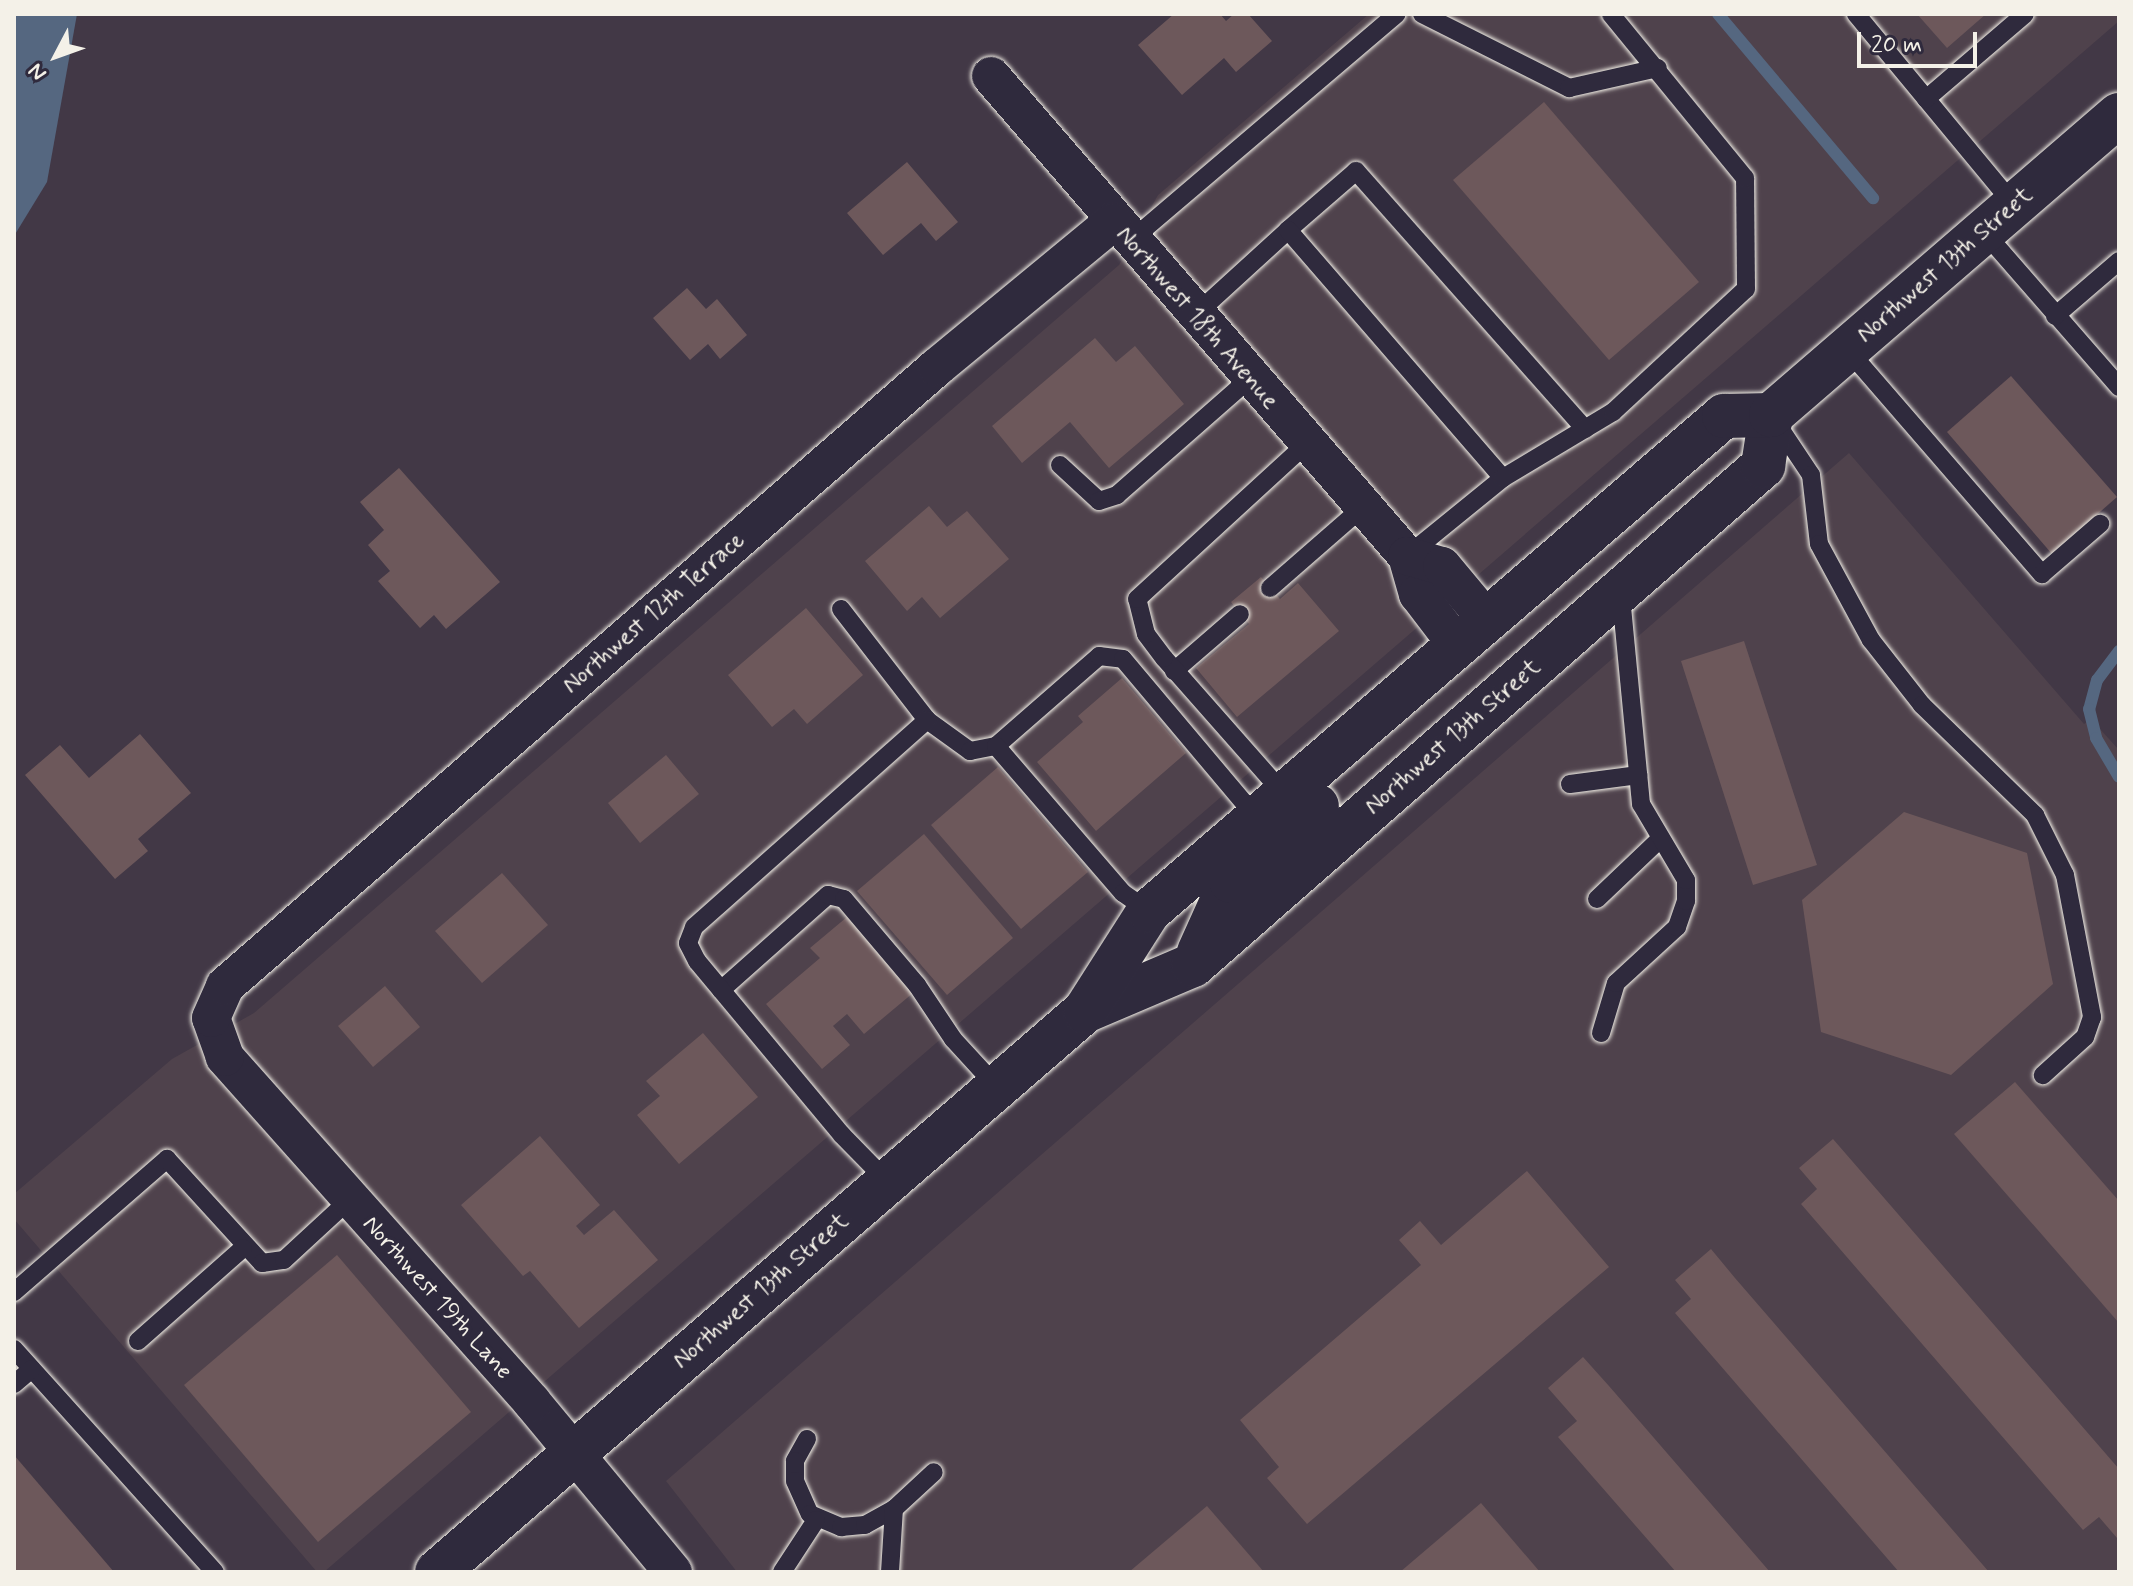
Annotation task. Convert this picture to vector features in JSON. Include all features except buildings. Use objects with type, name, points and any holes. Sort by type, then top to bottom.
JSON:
[{"type":"main road","name":"Northwest 13th Street","points":[[437,1572],[1085,1011],[1149,911],[1724,416],[1771,415],[2119,115]]},
{"type":"main road","name":"Northwest 13th Street","points":[[1085,1011],[1193,965],[1763,466],[1771,415]]},
{"type":"main road","points":[[1193,965],[1231,881],[1472,668],[1472,633]]},
{"type":"street","name":"Northwest 18th Avenue","points":[[991,76],[1122,232],[1407,556]]},
{"type":"street","name":"Northwest 12th Terrace","points":[[211,1018],[225,986],[937,367],[1122,232]]},
{"type":"street","points":[[1407,556],[1442,566],[1472,633]]},
{"type":"street","name":"Northwest 19th Lane","points":[[211,1018],[225,1057],[348,1201],[574,1453],[673,1572]]},
{"type":"lane","points":[[1122,232],[1397,14]]},
{"type":"lane","points":[[1422,14],[1569,88],[1658,68]]},
{"type":"lane","points":[[1407,556],[1503,478],[1613,412],[1746,289],[1745,178],[1611,14]]},
{"type":"lane","points":[[1856,14],[1926,99],[2055,316],[2119,387]]},
{"type":"lane","points":[[1926,99],[2025,14]]},
{"type":"lane","points":[[1195,315],[1356,171],[1585,429]]},
{"type":"lane","points":[[1288,230],[1503,478]]},
{"type":"lane","points":[[2055,316],[2119,261]]},
{"type":"lane","points":[[1847,349],[2042,574],[2100,524]]},
{"type":"lane","points":[[1060,465],[1099,501],[1117,495],[1250,378]]},
{"type":"lane","points":[[1771,415],[1811,475],[1819,544],[1871,640],[1922,705],[2035,815],[2065,875],[2092,1017],[2085,1037],[2043,1075]]},
{"type":"lane","points":[[1271,806],[1146,634],[1137,599],[1307,443]]},
{"type":"lane","points":[[1270,588],[1364,506]]},
{"type":"lane","points":[[1601,1033],[1616,983],[1677,927],[1686,901],[1686,880],[1641,804],[1620,591]]},
{"type":"lane","points":[[841,609],[927,720],[970,751],[996,746],[1099,656],[1109,654],[1123,659],[1271,806]]},
{"type":"lane","points":[[1174,671],[1240,614]]},
{"type":"lane","points":[[888,1182],[842,1135],[721,990],[688,943],[694,927],[927,720]]},
{"type":"lane","points":[[996,746],[1123,893],[1149,911]]},
{"type":"lane","points":[[1570,784],[1638,775]]},
{"type":"lane","points":[[1597,899],[1660,839]]},
{"type":"lane","points":[[721,990],[828,895],[844,899],[917,985],[953,1039],[997,1087]]},
{"type":"lane","points":[[14,1292],[167,1159],[243,1248],[262,1263],[284,1260],[348,1201]]},
{"type":"lane","points":[[138,1341],[243,1248]]},
{"type":"lane","points":[[14,1349],[215,1572]]},
{"type":"lane","points":[[14,1384],[32,1369]]},
{"type":"lane","points":[[807,1439],[795,1461],[795,1481],[816,1520],[841,1527],[865,1525],[894,1509],[934,1472]]},
{"type":"lane","points":[[890,1572],[894,1509]]},
{"type":"lane","points":[[782,1572],[816,1520]]},
{"type":"shaded area","points":[[1369,14],[2119,14],[2119,21],[324,1572],[317,1572],[14,1219],[14,1194],[172,1059],[254,1013],[1119,265],[1158,195]]},
{"type":"shaded area","points":[[1849,453],[2084,724],[2091,719],[2119,750],[2119,1572],[737,1572],[666,1481]]},
{"type":"water","points":[[14,14],[77,14],[47,182],[14,236]]},
{"type":"waterway","points":[[1718,14],[1873,198]]},
{"type":"waterway","points":[[2119,651],[2097,680],[2089,709],[2096,738],[2119,777]]}]
